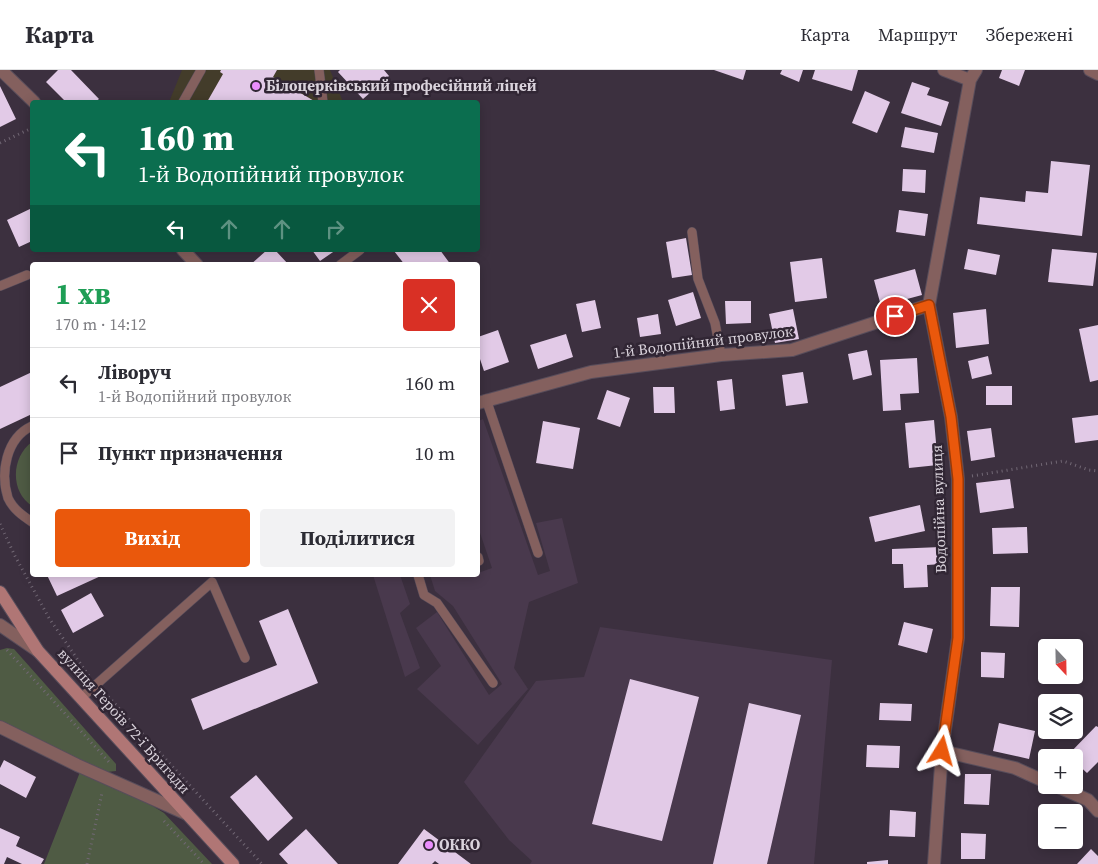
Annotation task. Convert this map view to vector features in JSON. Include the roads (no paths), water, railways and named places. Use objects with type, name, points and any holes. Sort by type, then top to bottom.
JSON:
[{"type":"main road","name":"вулиця Героїв 72-ї Бригади","points":[[0,592],[38,651],[233,864]]},
{"type":"street","points":[[1,70],[32,100]]},
{"type":"street","points":[[944,70],[973,75]]},
{"type":"street","points":[[1090,70],[1098,74]]},
{"type":"street","name":"Водопійна вулиця","points":[[934,864],[942,751],[958,638],[958,479],[951,417],[929,305],[973,75]]},
{"type":"street","points":[[185,252],[194,262]]},
{"type":"street","name":"1-й Водопійний провулок","points":[[482,401],[591,372],[721,355],[792,350],[929,305]]},
{"type":"street","points":[[1,630],[38,651]]},
{"type":"street","points":[[0,728],[187,814]]},
{"type":"street","points":[[942,751],[1015,768],[1038,778]]},
{"type":"street","points":[[1074,794],[1088,800],[1098,811]]},
{"type":"lane","points":[[184,100],[201,70]]},
{"type":"lane","points":[[319,70],[323,100]]},
{"type":"lane","points":[[692,232],[698,278],[715,323],[721,355]]},
{"type":"lane","points":[[344,262],[357,252]]},
{"type":"lane","points":[[0,286],[27,274]]},
{"type":"lane","points":[[482,401],[538,553]]},
{"type":"lane","points":[[30,427],[15,439],[6,452],[2,468],[4,500],[30,521]]},
{"type":"lane","points":[[419,577],[424,596],[437,603],[493,683]]},
{"type":"lane","points":[[80,698],[212,582],[245,658]]},
{"type":"place","name":"Білоцерківський професійний ліцей","points":[[256,86]]},
{"type":"place","name":"ОККО","points":[[429,845]]}]
